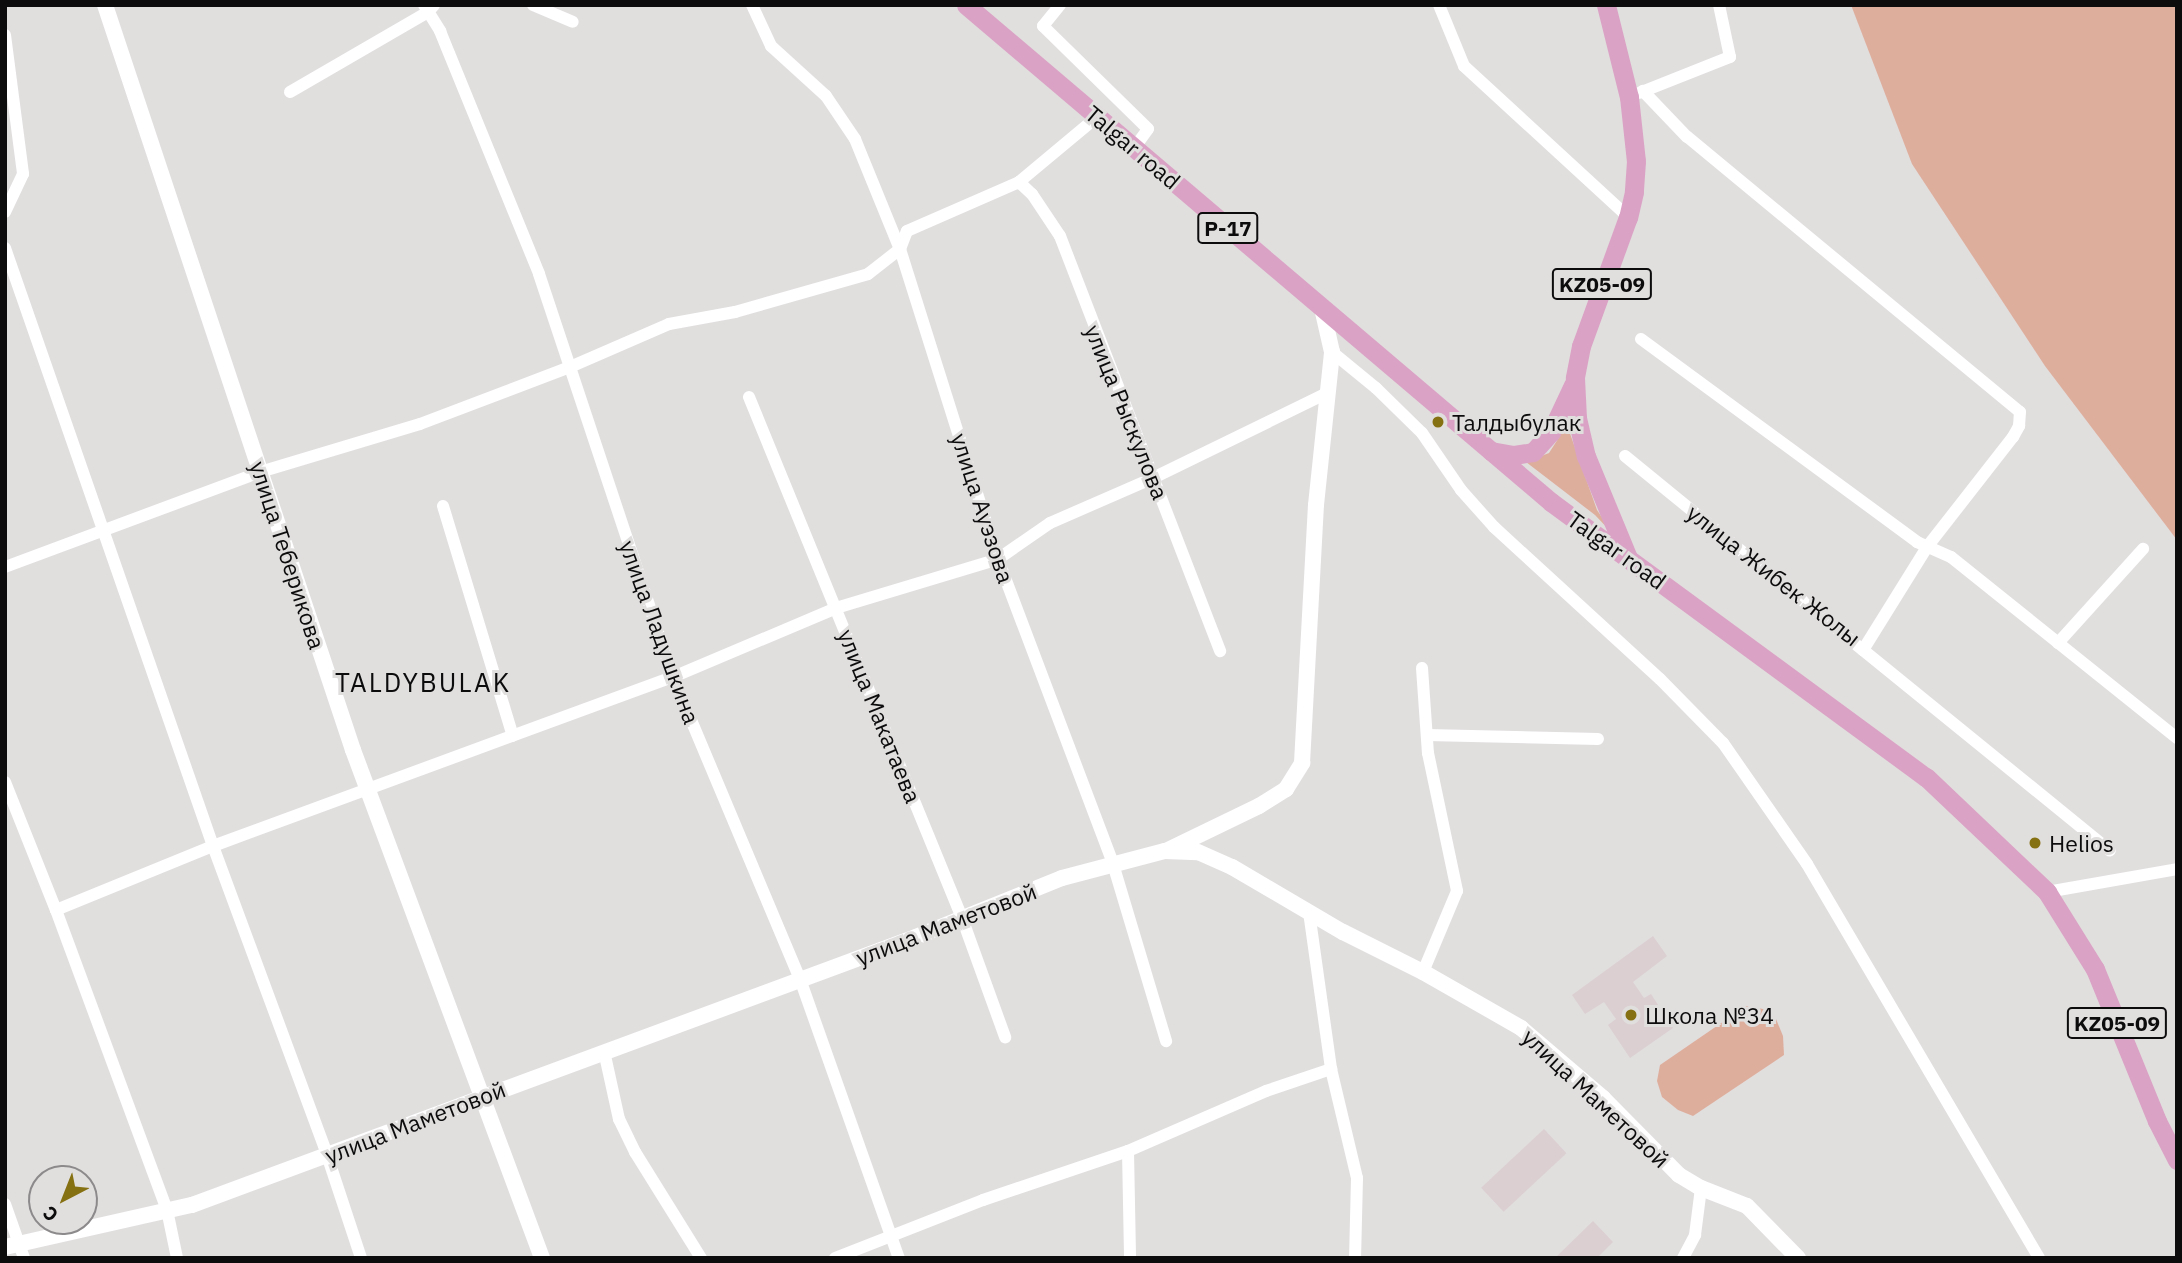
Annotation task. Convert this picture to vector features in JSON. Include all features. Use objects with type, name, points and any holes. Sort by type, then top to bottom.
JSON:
[{"type":"main road","name":"Talgar road","points":[[966,5],[1551,502],[1926,777],[2047,892],[2095,968],[2157,1121],[2177,1160]]},
{"type":"main road","name":"KZ05-09","points":[[1606,5],[1636,94],[1636,160],[1628,217],[1581,346],[1576,378],[1577,418],[1586,456],[1628,559]]},
{"type":"main road","points":[[1490,450],[1514,455],[1533,452],[1551,432],[1576,378]]},
{"type":"street","name":"улица Теберикова","points":[[105,5],[367,789],[542,1258]]},
{"type":"street","points":[[533,5],[573,22]]},
{"type":"street","name":"улица Ауэзова","points":[[752,5],[771,46],[827,96],[855,139],[900,249],[998,559],[1113,864],[1166,1041]]},
{"type":"street","points":[[1060,5],[1043,26],[1148,129],[1134,148]]},
{"type":"street","points":[[1439,5],[1464,66],[1628,217]]},
{"type":"street","points":[[1636,94],[1730,57],[1719,5]]},
{"type":"street","points":[[290,92],[429,8]]},
{"type":"street","name":"улица Ладушкина","points":[[429,8],[539,274],[673,677],[800,979],[899,1258]]},
{"type":"street","points":[[5,35],[23,174],[5,212]]},
{"type":"street","name":"улица Жибек Жолы","points":[[1625,456],[1863,650],[1927,547],[2013,437],[2019,426],[2020,412],[1636,94]]},
{"type":"street","points":[[5,567],[260,472],[420,424],[570,367],[669,324],[735,313],[868,274],[900,249],[908,232],[1019,181],[1097,117]]},
{"type":"street","name":"улица Рыскулова","points":[[1019,181],[1032,194],[1060,236],[1220,651]]},
{"type":"street","points":[[5,248],[102,533],[327,1156],[361,1258]]},
{"type":"street","points":[[1165,851],[1259,806],[1286,789],[1302,763],[1316,505],[1332,352],[1322,308]]},
{"type":"street","points":[[1641,338],[1927,547],[1951,557],[2177,738]]},
{"type":"street","points":[[1332,352],[1376,387],[1422,433],[1461,490],[1494,527],[1660,679],[1723,743],[1807,863],[2039,1258]]},
{"type":"street","points":[[56,910],[213,846],[673,677],[836,608],[998,559],[1050,523],[1153,478],[1327,393]]},
{"type":"street","name":"улица Макатаева","points":[[749,397],[962,918],[1005,1037]]},
{"type":"street","points":[[443,506],[513,736]]},
{"type":"street","points":[[2058,643],[2143,549]]},
{"type":"street","points":[[1863,650],[2110,852]]},
{"type":"street","points":[[1422,668],[1427,735],[1438,805],[1457,891],[1423,972]]},
{"type":"street","points":[[1427,735],[1598,739]]},
{"type":"street","points":[[5,782],[56,910],[167,1210],[177,1258]]},
{"type":"street","name":"улица Маметовой","points":[[17,1249],[192,1205],[800,979],[1062,878],[1165,851],[1198,852],[1232,867],[1521,1028],[1603,1098],[1679,1175],[1701,1188],[1747,1206],[1798,1258]]},
{"type":"street","points":[[2047,892],[2177,869]]},
{"type":"street","points":[[1309,912],[1331,1069],[1357,1178],[1354,1258]]},
{"type":"street","points":[[604,1051],[619,1119],[635,1152],[701,1258]]},
{"type":"street","points":[[835,1258],[983,1200],[1128,1151],[1266,1091],[1331,1069]]},
{"type":"street","points":[[1128,1151],[1130,1258]]},
{"type":"street","points":[[1684,1258],[1695,1235],[1701,1188]]},
{"type":"street","points":[[5,1204],[17,1249]]},
{"type":"shaded area","points":[[1851,5],[2177,5],[2177,540],[2045,366],[1912,164]]},
{"type":"shaded area","points":[[1567,425],[1597,510],[1613,534],[1595,515],[1526,462],[1549,453]]},
{"type":"shaded area","points":[[1653,936],[1667,956],[1633,982],[1644,998],[1651,994],[1673,1028],[1630,1058],[1608,1025],[1616,1019],[1604,1002],[1585,1014],[1572,995]]},
{"type":"shaded area","points":[[1746,1006],[1763,1009],[1776,1019],[1783,1036],[1784,1055],[1693,1116],[1678,1110],[1662,1097],[1657,1081],[1660,1065]]},
{"type":"shaded area","points":[[1544,1129],[1567,1153],[1504,1212],[1481,1188]]},
{"type":"shaded area","points":[[1593,1221],[1613,1242],[1597,1258],[1555,1258]]},
{"type":"place","name":"Талдыбулак","points":[[1438,422]]},
{"type":"place","name":"Helios","points":[[2035,843]]},
{"type":"place","name":"Школа №34","points":[[1631,1015]]},
{"type":"district","name":"TALDYBULAK","points":[[423,683]]}]
